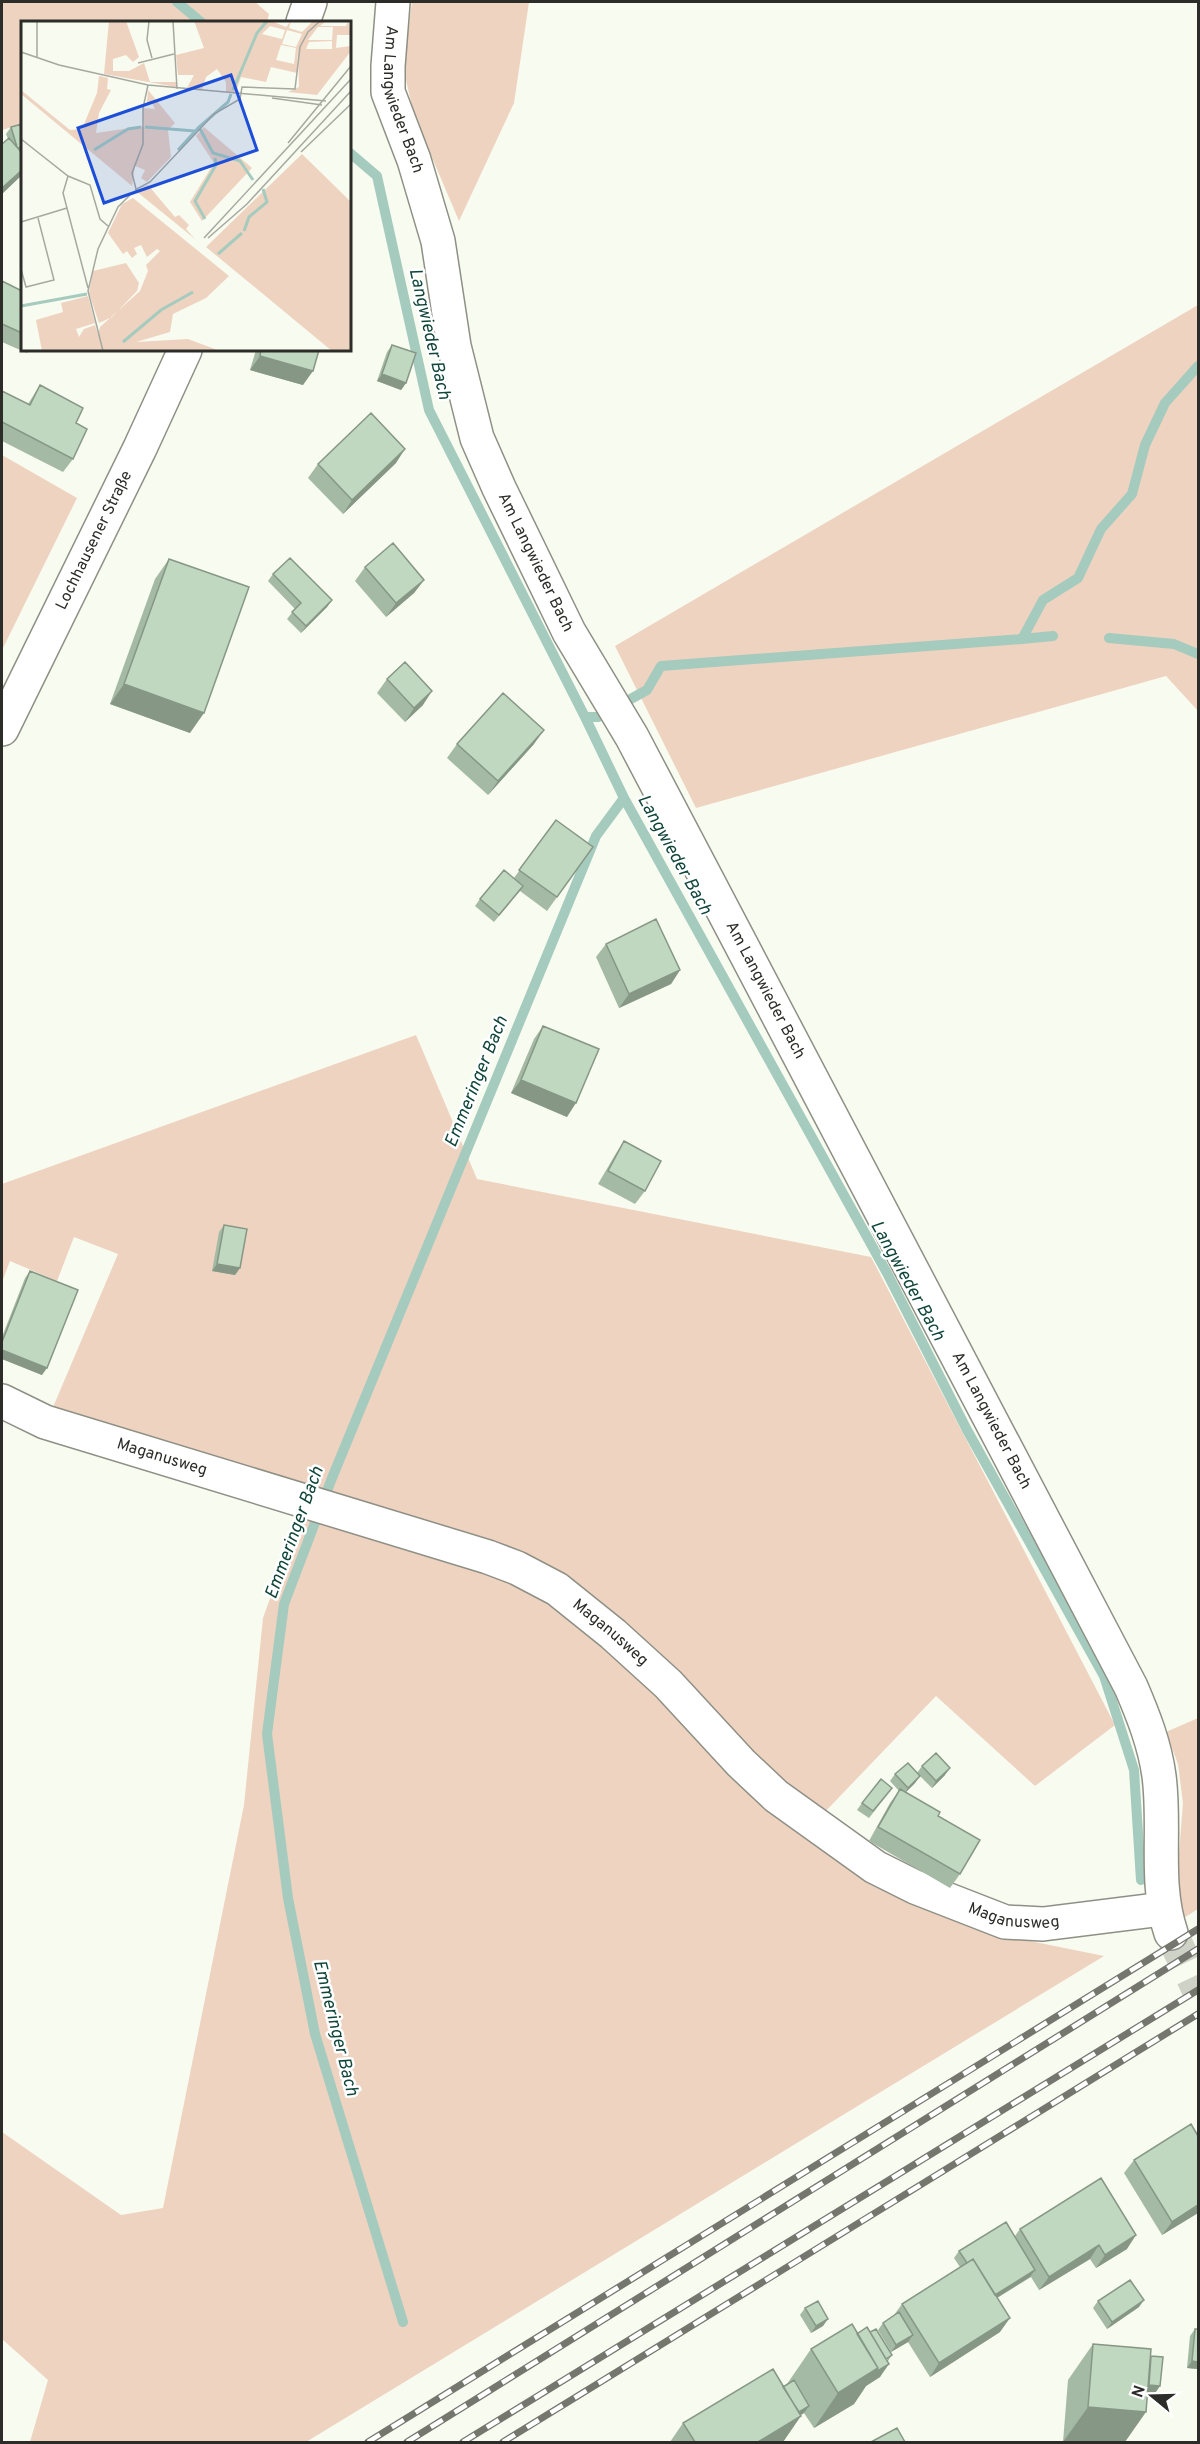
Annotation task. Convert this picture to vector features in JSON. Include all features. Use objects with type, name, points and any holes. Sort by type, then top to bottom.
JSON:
[{"type":"street","points":[[303,21],[310,2]]},
{"type":"street","name":"Am Langwieder Bach","points":[[393,2],[388,92],[414,160],[438,241],[454,346],[477,438],[569,632],[614,706],[1131,1687],[1146,1721],[1159,1775],[1167,1921]]},
{"type":"street","name":"Lochhausener Straße","points":[[2,729],[140,448],[185,351]]},
{"type":"street","name":"Maganusweg","points":[[2,1401],[45,1422],[488,1557],[517,1568],[557,1589],[613,1634],[668,1684],[741,1764],[776,1796],[875,1867],[915,1887],[1005,1922],[1043,1924],[1167,1921]]},
{"type":"shaded area","points":[[2,2],[255,2],[269,14],[267,21],[21,21],[21,124],[2,130]]},
{"type":"shaded area","points":[[412,2],[529,2],[514,103],[459,221],[414,115],[403,67]]},
{"type":"shaded area","points":[[1198,305],[1198,711],[1166,676],[696,808],[615,646]]},
{"type":"shaded area","points":[[2,455],[77,498],[2,650]]},
{"type":"shaded area","points":[[416,1035],[477,1179],[871,1257],[1115,1725],[1035,1786],[936,1696],[821,1816],[607,1616],[48,1419],[118,1254],[74,1237],[57,1281],[10,1261],[2,1282],[2,1184]]},
{"type":"shaded area","points":[[304,1504],[518,1577],[910,1898],[1025,1940],[1104,1956],[306,2442],[30,2442],[48,2380],[2,2339],[2,2132],[121,2215],[163,2208],[244,1805],[263,1618]]},
{"type":"shaded area","points":[[1198,1718],[1198,1909],[1182,1919],[1175,1904],[1183,1803],[1178,1764],[1166,1732]]},
{"type":"building","points":[[21,124],[21,147],[17,147],[11,127]]},
{"type":"building","points":[[9,138],[21,152],[21,171],[2,188],[2,144]]},
{"type":"building","points":[[2,281],[21,290],[21,333],[2,324]]},
{"type":"building","points":[[392,345],[416,353],[406,383],[382,374]]},
{"type":"building","points":[[261,351],[319,351],[313,371],[260,356]]},
{"type":"building","points":[[40,385],[83,408],[76,423],[87,429],[73,459],[2,422],[2,391],[30,405]]},
{"type":"building","points":[[371,413],[405,449],[352,500],[318,464]]},
{"type":"building","points":[[393,543],[424,580],[396,603],[365,567]]},
{"type":"building","points":[[290,558],[332,600],[306,626],[292,612],[301,603],[273,574]]},
{"type":"building","points":[[169,559],[249,587],[204,713],[124,684]]},
{"type":"building","points":[[405,662],[432,691],[414,708],[387,679]]},
{"type":"building","points":[[503,693],[544,730],[498,781],[457,744]]},
{"type":"building","points":[[556,820],[593,847],[557,897],[519,870]]},
{"type":"building","points":[[504,870],[523,886],[499,915],[480,899]]},
{"type":"building","points":[[656,919],[680,970],[629,994],[606,944]]},
{"type":"building","points":[[543,1026],[599,1049],[576,1103],[521,1080]]},
{"type":"building","points":[[624,1141],[661,1161],[645,1191],[608,1171]]},
{"type":"building","points":[[224,1225],[247,1229],[240,1268],[217,1264]]},
{"type":"building","points":[[30,1271],[78,1290],[47,1368],[2,1350],[2,1342]]},
{"type":"building","points":[[936,1753],[950,1768],[936,1781],[922,1766]]},
{"type":"building","points":[[908,1763],[920,1776],[908,1788],[895,1774]]},
{"type":"building","points":[[881,1779],[892,1788],[873,1811],[862,1803]]},
{"type":"building","points":[[900,1789],[940,1812],[938,1816],[980,1840],[960,1874],[878,1827]]},
{"type":"building","points":[[1191,2124],[1198,2136],[1198,2205],[1172,2222],[1134,2160]]},
{"type":"building","points":[[1101,2178],[1136,2235],[1105,2255],[1099,2245],[1049,2277],[1020,2229]]},
{"type":"building","points":[[1006,2222],[1035,2270],[995,2295],[973,2259],[967,2263],[959,2251]]},
{"type":"building","points":[[973,2259],[1010,2318],[939,2363],[902,2304]]},
{"type":"building","points":[[1130,2280],[1144,2300],[1112,2322],[1098,2301]]},
{"type":"building","points":[[818,2301],[828,2319],[816,2326],[805,2308]]},
{"type":"building","points":[[899,2312],[913,2335],[896,2345],[883,2323]]},
{"type":"building","points":[[852,2324],[878,2368],[838,2393],[811,2349]]},
{"type":"building","points":[[867,2327],[889,2364],[876,2372],[878,2368],[857,2334]]},
{"type":"building","points":[[876,2329],[892,2355],[886,2359],[870,2332]]},
{"type":"building","points":[[1195,2329],[1198,2329],[1198,2362],[1192,2361]]},
{"type":"building","points":[[1093,2344],[1151,2349],[1146,2412],[1088,2407]]},
{"type":"building","points":[[1151,2356],[1163,2357],[1160,2386],[1149,2385]]},
{"type":"building","points":[[773,2369],[801,2416],[758,2442],[695,2442],[683,2423]]},
{"type":"building","points":[[794,2380],[809,2406],[799,2412],[783,2387]]},
{"type":"building","points":[[897,2428],[905,2442],[871,2442]]},
{"type":"waterway","name":"Langwieder Bach","points":[[177,2],[200,21]]},
{"type":"waterway","name":"Langwieder Bach","points":[[351,154],[377,176],[429,410],[585,717],[598,717],[647,690],[661,666],[1022,639],[1043,600],[1078,578],[1101,529],[1132,494],[1145,445],[1165,403],[1198,366]]},
{"type":"waterway","points":[[1022,639],[1053,636]]},
{"type":"waterway","points":[[1109,638],[1174,644],[1198,654]]},
{"type":"waterway","name":"Langwieder Bach","points":[[585,717],[624,798],[887,1273],[967,1430],[1104,1676],[1134,1770],[1141,1880]]},
{"type":"waterway","name":"Emmeringer Bach","points":[[403,2322],[315,2034],[288,1898],[267,1734],[284,1604],[332,1478],[596,836],[624,798]]},
{"type":"tunnel","points":[[1171,1933],[1198,1989]]},
{"type":"railway","points":[[368,2442],[1198,1929]]},
{"type":"railway","points":[[407,2442],[1198,1949]]},
{"type":"railway","points":[[463,2442],[1198,1990]]},
{"type":"railway","points":[[503,2442],[1198,2014]]}]
